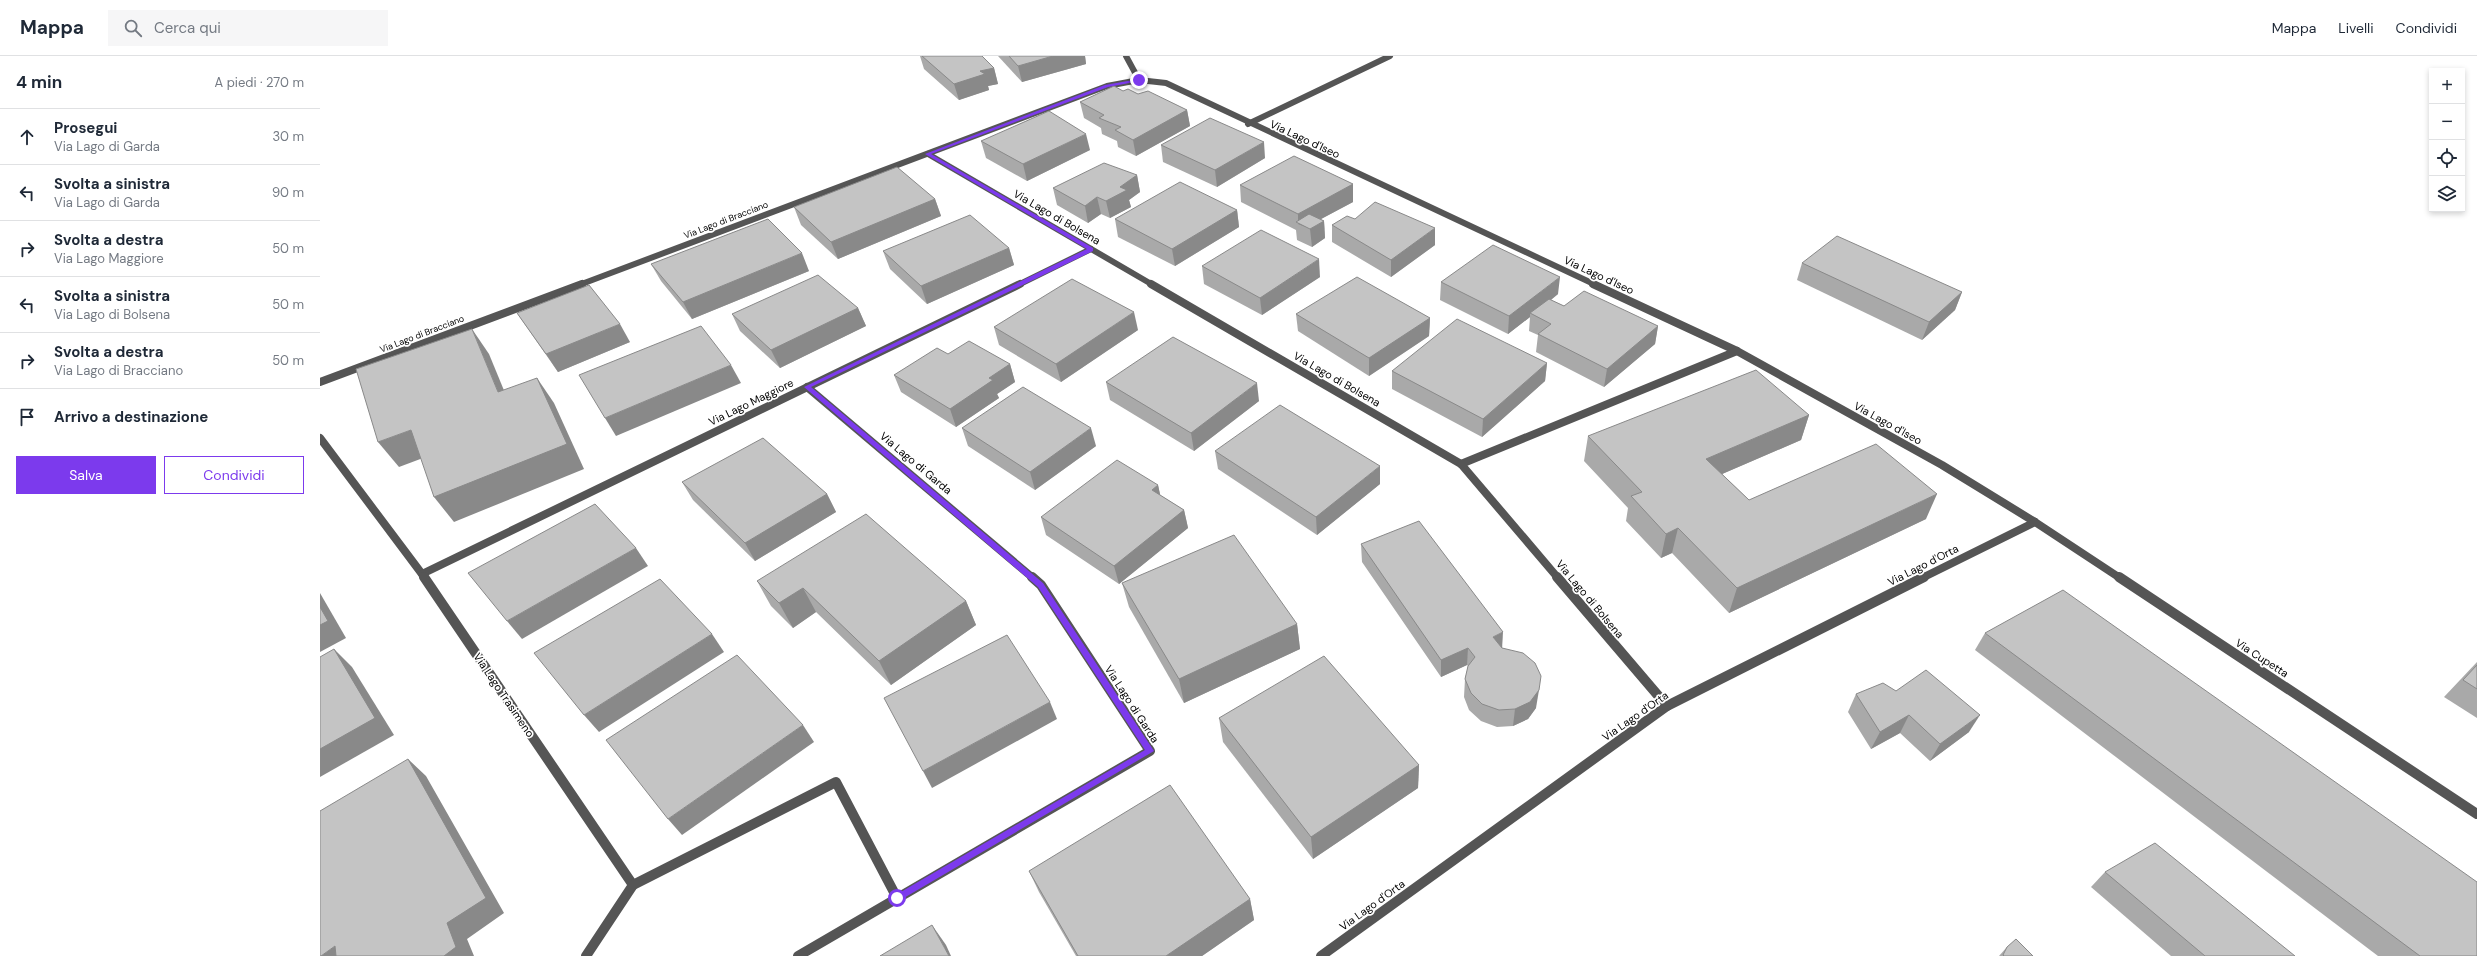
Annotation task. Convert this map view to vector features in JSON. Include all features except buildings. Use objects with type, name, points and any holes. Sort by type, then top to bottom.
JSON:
[{"type":"street","points":[[1126,56],[1139,80]]},
{"type":"street","points":[[1248,124],[1390,56]]},
{"type":"street","name":"Via Lago d'Iseo","points":[[1139,80],[1166,83],[1248,124],[1737,351],[1942,465],[2035,522]]},
{"type":"street","name":"Via Lago di Bracciano","points":[[320,382],[1107,86],[1139,80]]},
{"type":"street","name":"Via Lago di Bolsena","points":[[928,154],[1460,464],[1667,706]]},
{"type":"street","name":"Via Lago Maggiore","points":[[422,574],[1091,250]]},
{"type":"street","points":[[1460,464],[1737,351]]},
{"type":"street","name":"Via Lago di Garda","points":[[798,956],[1150,751],[1041,585],[807,387]]},
{"type":"street","name":"Via Lago Trasimeno","points":[[320,438],[422,574],[633,885]]},
{"type":"street","name":"Via Lago d'Orta","points":[[1321,956],[1667,706],[2035,522]]},
{"type":"street","name":"Via Cupetta","points":[[2035,522],[2477,814]]},
{"type":"street","points":[[586,956],[633,885],[836,782],[897,898]]},
{"type":"route","points":[[897,898],[1150,751],[1041,585],[807,387],[1091,250],[928,154],[1107,86],[1139,80]]}]
